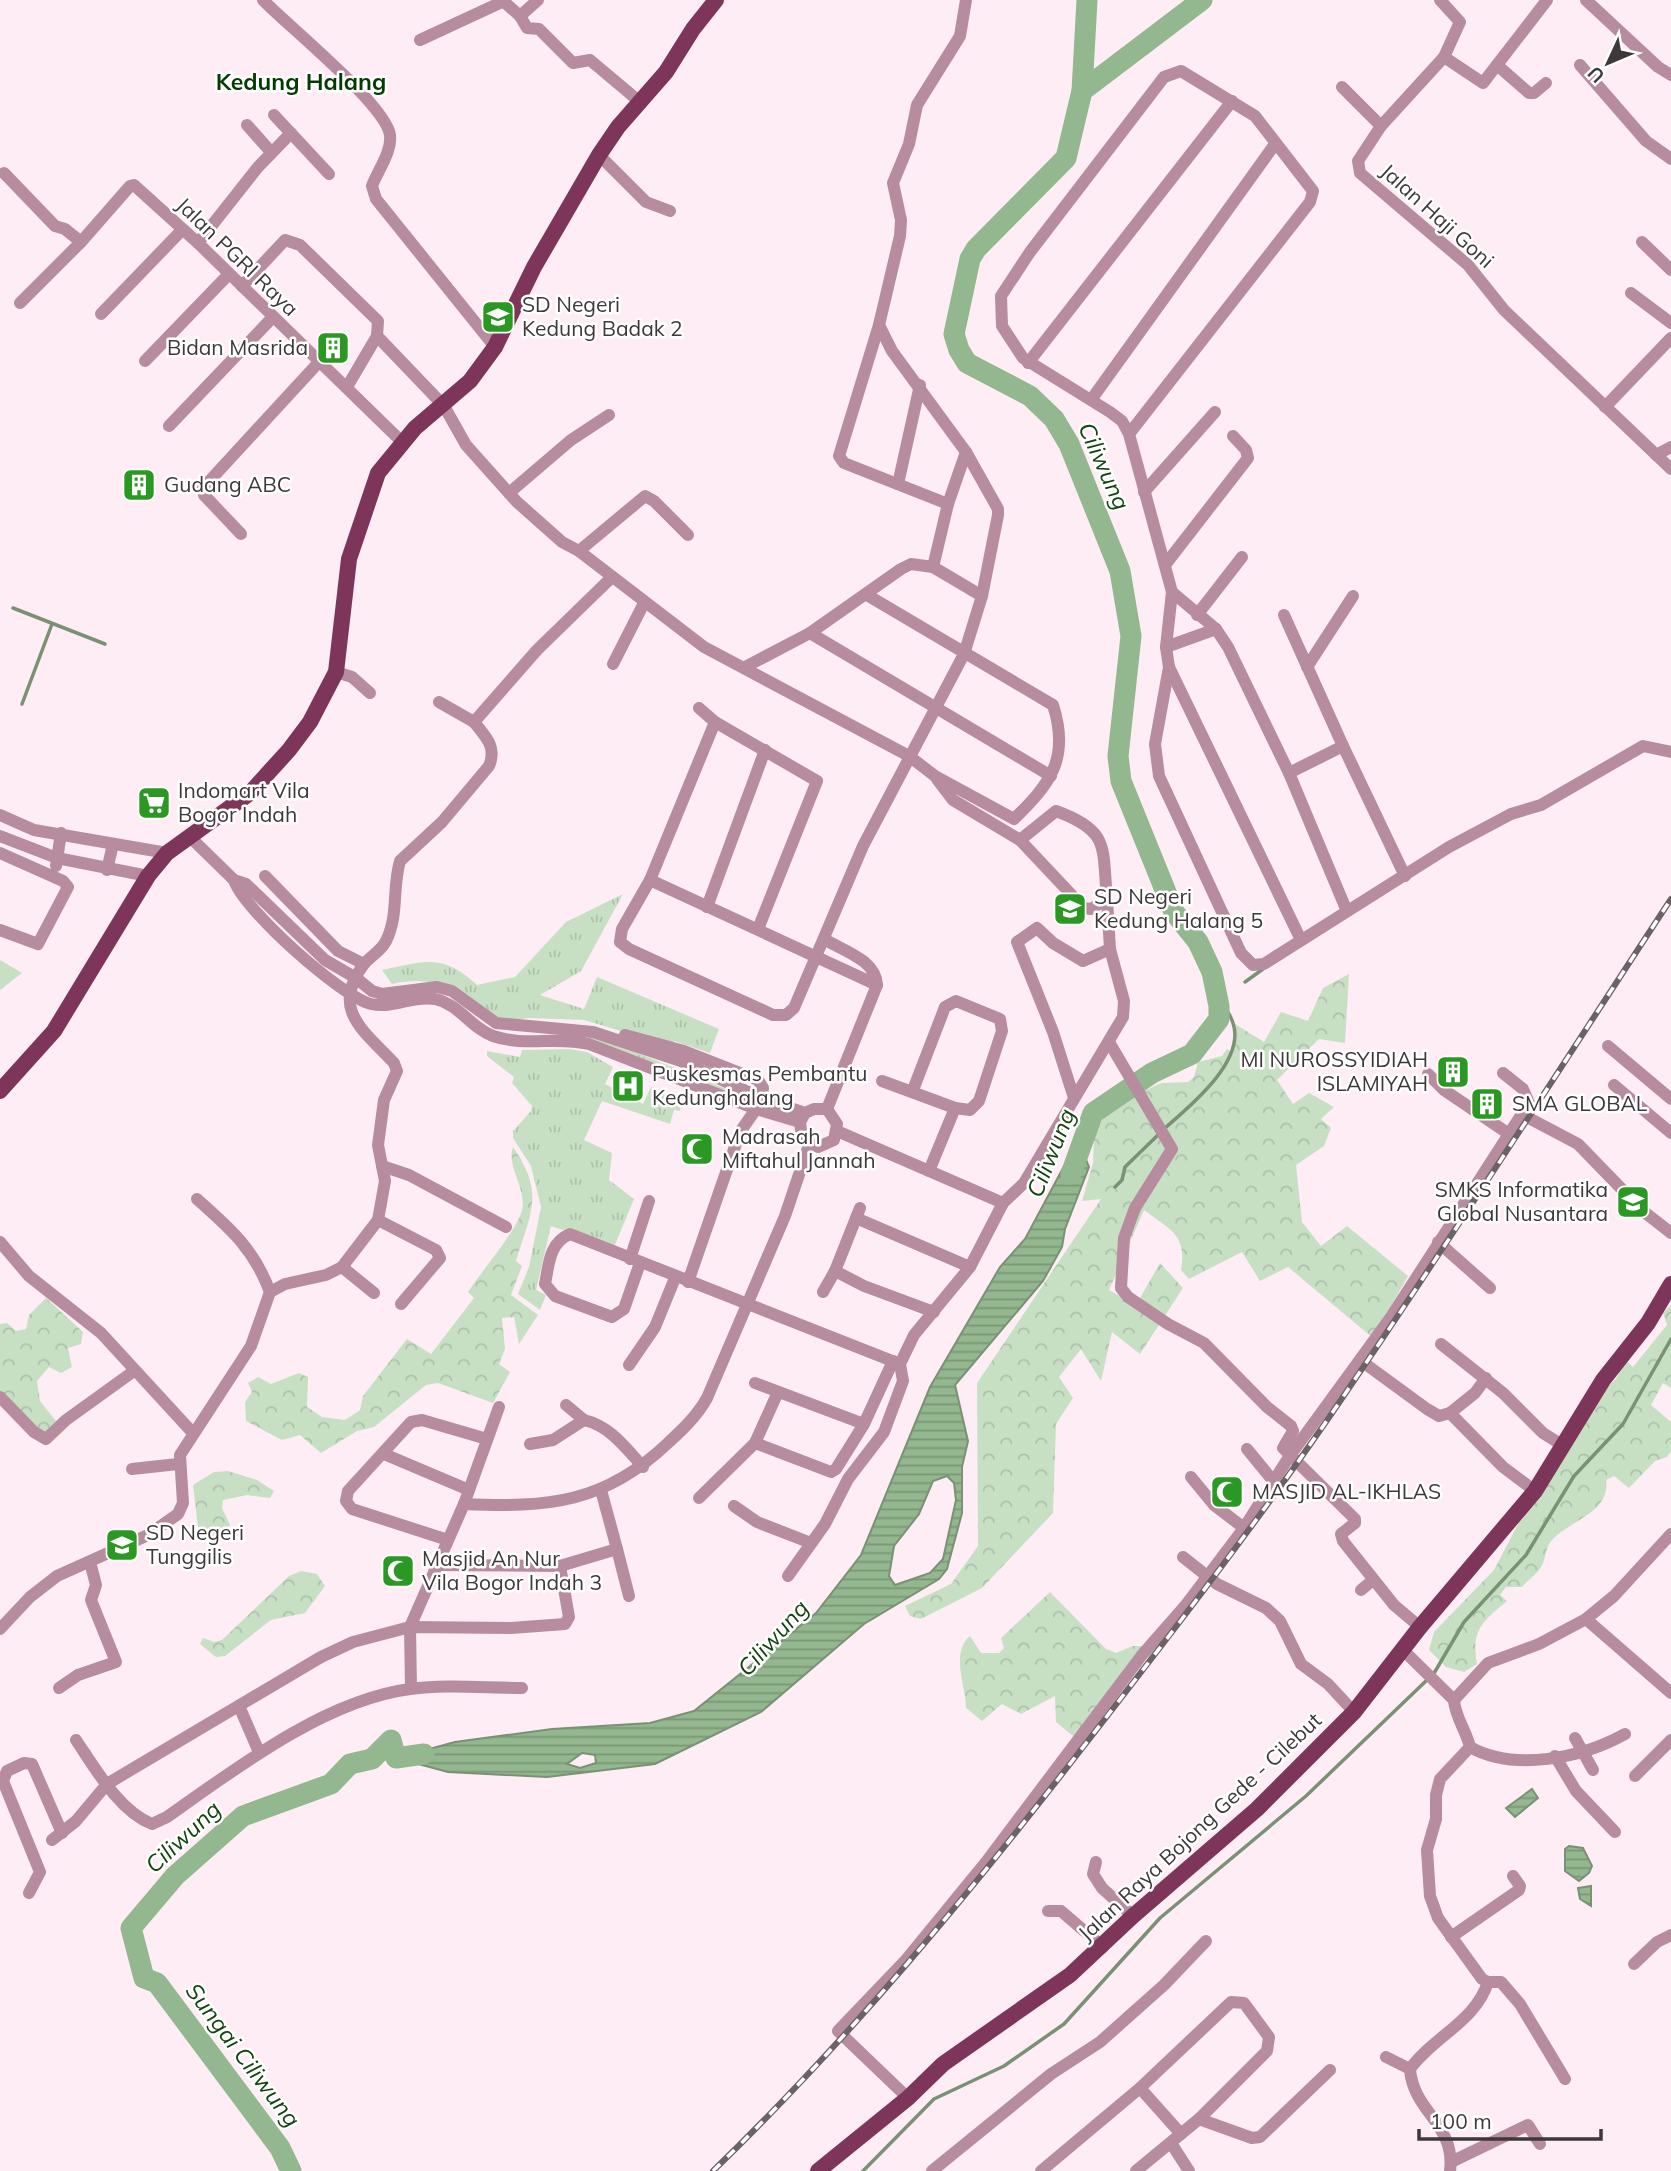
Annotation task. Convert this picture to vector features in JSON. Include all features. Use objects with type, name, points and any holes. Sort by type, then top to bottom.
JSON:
[{"type":"main road","points":[[0,1091],[54,1031],[149,876],[167,853],[250,793],[310,722],[336,672],[352,548],[378,473],[415,428],[444,406],[470,381],[495,347],[534,267],[598,155],[666,72],[693,29],[716,0]]},
{"type":"main road","name":"Jalan Raya Bojong Gede - Cilebut","points":[[818,2171],[908,2098],[943,2064],[1026,2008],[1102,1947],[1133,1916],[1257,1809],[1354,1712],[1407,1654],[1420,1627],[1535,1491],[1603,1380],[1648,1323],[1671,1284]]},
{"type":"street","points":[[267,4],[282,0]]},
{"type":"street","points":[[520,16],[538,0]]},
{"type":"street","points":[[948,504],[844,463],[839,456],[879,325],[901,228],[893,183],[909,144],[917,105],[960,36],[965,0]]},
{"type":"street","name":"Jalan Haji Goni","points":[[1440,0],[1460,22],[1444,57],[1381,126],[1358,161],[1360,173],[1468,265],[1504,310],[1671,469]]},
{"type":"street","points":[[1444,57],[1483,83],[1546,0]]},
{"type":"street","points":[[1586,0],[1658,67],[1671,75]]},
{"type":"street","points":[[420,40],[503,1],[520,16],[527,28],[539,29],[573,63],[590,60],[640,102]]},
{"type":"street","points":[[267,4],[341,73],[384,120],[390,135],[390,146],[372,186],[376,199],[495,347]]},
{"type":"street","points":[[1497,65],[1529,93],[1534,93],[1546,83]]},
{"type":"street","points":[[1580,65],[1646,141],[1671,159]]},
{"type":"street","points":[[1129,434],[1310,202],[1313,191],[1310,183],[1275,144],[1255,116],[1181,71],[1164,77],[1030,252],[1001,296],[1002,326],[1028,363],[1091,400],[1122,422],[1129,434],[1172,592],[1166,647],[1169,667],[1301,940]]},
{"type":"street","points":[[1342,87],[1381,126]]},
{"type":"street","points":[[1028,363],[1232,101]]},
{"type":"street","points":[[274,115],[329,174]]},
{"type":"street","points":[[247,125],[271,152]]},
{"type":"street","points":[[198,243],[271,152],[291,133]]},
{"type":"street","points":[[1091,400],[1275,144]]},
{"type":"street","points":[[598,155],[646,202],[670,211]]},
{"type":"street","points":[[5,173],[55,226],[65,229],[82,242],[20,303]]},
{"type":"street","name":"Jalan PGRI Raya","points":[[82,242],[130,186],[136,188],[198,243],[402,442]]},
{"type":"street","points":[[101,314],[182,230]]},
{"type":"street","points":[[242,286],[283,242],[291,240],[378,321],[377,336],[346,387]]},
{"type":"street","points":[[1642,242],[1671,270]]},
{"type":"street","points":[[145,361],[229,274]]},
{"type":"street","points":[[1631,293],[1671,323]]},
{"type":"street","points":[[169,426],[273,317]]},
{"type":"street","points":[[715,722],[650,880],[622,929],[620,942],[629,949],[773,1015],[786,1015],[794,1008],[863,846],[964,653],[982,596],[998,509],[965,452],[920,385],[892,351],[879,325]]},
{"type":"street","points":[[377,336],[444,406],[466,445],[509,493],[562,542],[579,551],[688,636],[909,756],[935,776],[1014,819],[1051,776],[1059,759],[1061,741],[1053,705],[867,595]]},
{"type":"street","points":[[1605,407],[1671,338]]},
{"type":"street","points":[[242,534],[204,495],[203,488],[319,362]]},
{"type":"street","points":[[898,484],[920,385]]},
{"type":"street","points":[[1144,492],[1215,412]]},
{"type":"street","points":[[509,493],[571,440],[609,415]]},
{"type":"street","points":[[1165,565],[1248,458],[1246,450],[1233,436]]},
{"type":"street","points":[[1656,455],[1671,447]]},
{"type":"street","points":[[933,567],[948,504],[965,452]]},
{"type":"street","points":[[579,551],[645,496],[654,501],[688,535]]},
{"type":"street","points":[[1197,615],[1242,557]]},
{"type":"street","points":[[745,667],[810,633],[911,564],[933,567],[982,596]]},
{"type":"street","points":[[474,722],[537,650],[611,578]]},
{"type":"street","points":[[1172,592],[1216,629],[1228,647],[1289,773],[1346,909]]},
{"type":"street","points":[[1307,667],[1353,596]]},
{"type":"street","points":[[613,664],[644,603]]},
{"type":"street","points":[[1284,615],[1342,746],[1405,876]]},
{"type":"street","points":[[1166,647],[1216,629]]},
{"type":"street","points":[[810,633],[1051,776]]},
{"type":"street","points":[[1169,667],[1155,744],[1159,776],[1241,953],[1253,965],[1264,964],[1346,909],[1481,828],[1511,814],[1541,805],[1643,746],[1671,752]]},
{"type":"street","points":[[336,672],[352,677],[370,693]]},
{"type":"street","points":[[270,1292],[285,1284],[326,1275],[342,1267],[378,1220],[383,1201],[383,1166],[378,1145],[384,1100],[397,1071],[394,1063],[352,1016],[348,992],[364,964],[386,942],[395,913],[400,861],[442,822],[489,766],[493,756],[491,744],[474,722],[439,702]]},
{"type":"street","points":[[699,708],[715,722],[817,781],[758,929]]},
{"type":"street","points":[[1289,773],[1342,746]]},
{"type":"street","points":[[706,907],[765,750]]},
{"type":"street","points":[[935,776],[953,800],[1020,840],[1084,908],[1091,909],[1107,899]]},
{"type":"street","points":[[755,1443],[831,1472],[836,1469],[864,1424],[896,1363],[914,1335],[971,1267],[1003,1203],[1024,1183],[1120,1026],[1124,1008],[1110,949],[1104,846],[1084,821],[1056,811],[1020,840]]},
{"type":"street","points":[[0,815],[34,830],[167,853]]},
{"type":"street","points":[[55,877],[61,833]]},
{"type":"street","points":[[0,836],[57,858],[107,870],[149,876]]},
{"type":"street","points":[[189,836],[234,880],[238,891],[272,927],[318,972],[370,1003],[388,1006],[409,995],[437,987],[452,991],[496,1023],[593,1032],[682,1056],[759,1104]]},
{"type":"street","points":[[107,870],[113,844]]},
{"type":"street","points":[[0,853],[55,877],[68,887],[38,944],[0,930]]},
{"type":"street","points":[[265,876],[338,951],[364,964]]},
{"type":"street","points":[[234,880],[246,884],[326,960],[372,991],[435,999],[459,1010],[481,1030],[509,1040],[568,1040],[589,1044],[802,1117]]},
{"type":"street","points":[[650,880],[877,985]]},
{"type":"street","points":[[1074,1098],[1053,1032],[1017,942],[1037,928],[1052,943],[1083,961],[1110,949]]},
{"type":"street","points":[[824,939],[869,965],[877,974],[877,985],[827,1110]]},
{"type":"street","points":[[882,1081],[913,1090],[955,1108],[970,1110],[979,1101],[1003,1024],[993,1015],[956,1001],[945,1007],[913,1090]]},
{"type":"street","points":[[1109,1042],[1172,1149],[1135,1208],[1124,1238],[1121,1288],[1128,1297],[1168,1324],[1204,1343],[1267,1407],[1291,1426],[1293,1431],[1283,1448],[1289,1457],[1355,1518],[1355,1522],[1341,1534],[1394,1605],[1420,1627]]},
{"type":"street","points":[[1608,1046],[1671,1099]]},
{"type":"street","points":[[908,2098],[838,2031],[905,1961],[986,1862],[1142,1655],[1244,1528],[1289,1457],[1360,1360],[1523,1115],[1530,1102],[1529,1096],[1503,1073]]},
{"type":"street","points":[[1428,1074],[1492,1126],[1509,1134]]},
{"type":"street","points":[[1614,1085],[1671,1133]]},
{"type":"street","points":[[629,1365],[681,1280],[740,1132],[759,1104]]},
{"type":"street","points":[[929,1171],[955,1108]]},
{"type":"street","points":[[814,1109],[827,1110],[835,1117],[837,1131],[827,1145],[809,1145],[802,1139],[802,1117],[814,1109]]},
{"type":"street","points":[[1523,1115],[1578,1144],[1643,1211],[1671,1233]]},
{"type":"street","points":[[837,1131],[1003,1203]]},
{"type":"street","points":[[464,1504],[536,1503],[601,1490],[643,1467],[700,1410],[785,1216],[809,1145]]},
{"type":"street","points":[[383,1166],[409,1175],[506,1227]]},
{"type":"street","points":[[2,1623],[57,1576],[159,1529],[178,1514],[183,1503],[178,1464],[192,1432],[208,1413],[251,1346],[270,1292],[254,1254],[197,1199]]},
{"type":"street","points":[[649,1201],[635,1261],[624,1309],[611,1317],[555,1296],[546,1288],[552,1250],[570,1234],[635,1261],[681,1280],[896,1363],[904,1381],[884,1432],[848,1479],[825,1524],[788,1576]]},
{"type":"street","points":[[823,1292],[858,1213],[971,1267]]},
{"type":"street","points":[[378,1220],[436,1250],[440,1258],[401,1304]]},
{"type":"street","points":[[0,1242],[29,1276],[100,1334],[192,1432]]},
{"type":"street","points":[[1438,1242],[1490,1288]]},
{"type":"street","points":[[342,1267],[374,1293]]},
{"type":"street","points":[[835,1270],[864,1286],[934,1312]]},
{"type":"street","points":[[1441,1344],[1486,1378],[1544,1433],[1562,1445]]},
{"type":"street","points":[[1360,1360],[1439,1416],[1450,1413],[1475,1393],[1486,1378]]},
{"type":"street","points":[[0,1397],[25,1424],[46,1439],[66,1420],[134,1371]]},
{"type":"street","points":[[755,1382],[864,1424]]},
{"type":"street","points":[[699,1497],[755,1443],[778,1392]]},
{"type":"street","points":[[566,1405],[584,1420],[609,1431],[643,1467]]},
{"type":"street","points":[[411,1688],[410,1627],[464,1504],[499,1407]]},
{"type":"street","points":[[1450,1413],[1503,1467],[1535,1491]]},
{"type":"street","points":[[448,1540],[352,1509],[346,1501],[348,1491],[411,1422],[422,1420],[487,1440]]},
{"type":"street","points":[[530,1444],[553,1440],[584,1420]]},
{"type":"street","points":[[1247,1449],[1274,1482]]},
{"type":"street","points":[[384,1454],[469,1490]]},
{"type":"street","points":[[132,1469],[178,1464]]},
{"type":"street","points":[[1191,1477],[1214,1505],[1244,1528]]},
{"type":"street","points":[[601,1490],[629,1596]]},
{"type":"street","points":[[734,1506],[757,1522],[811,1543]]},
{"type":"street","points":[[1625,1734],[1582,1753],[1510,1760],[1489,1758],[1470,1747],[1466,1732],[1454,1711],[1454,1700],[1488,1663],[1516,1654],[1586,1619],[1614,1596],[1671,1534]]},
{"type":"street","points":[[438,1565],[527,1568],[560,1566],[617,1549]]},
{"type":"street","points":[[1183,1557],[1207,1576],[1266,1608],[1280,1621],[1301,1664],[1328,1684],[1354,1712]]},
{"type":"street","points":[[59,1688],[78,1675],[116,1662],[91,1600],[96,1585],[90,1562]]},
{"type":"street","points":[[29,1893],[40,1872],[3,1781],[3,1775],[7,1771],[24,1763],[32,1763],[57,1836],[107,1784],[353,1642],[410,1627],[511,1628],[565,1624],[569,1618],[560,1566]]},
{"type":"street","points":[[1361,1590],[1373,1580]]},
{"type":"street","points":[[1586,1619],[1671,1693]]},
{"type":"street","points":[[1407,1654],[1454,1700]]},
{"type":"street","points":[[76,1740],[107,1784],[137,1816],[152,1824],[259,1752],[360,1702],[411,1688],[522,1688]]},
{"type":"street","points":[[239,1706],[259,1752]]},
{"type":"street","points":[[1575,1738],[1593,1770]]},
{"type":"street","points":[[1635,1776],[1671,1740]]},
{"type":"street","points":[[1470,1747],[1440,1779],[1436,1795],[1436,1819],[1427,1842],[1430,1896],[1438,1918],[1482,1979],[1501,1982],[1520,2004],[1565,2079]]},
{"type":"street","points":[[1555,1756],[1576,1791],[1615,1832]]},
{"type":"street","points":[[1096,1863],[1093,1874],[1102,1888],[1133,1916]]},
{"type":"street","points":[[1451,1937],[1519,1890],[1520,1886],[1513,1876]]},
{"type":"street","points":[[1048,1912],[1061,1911],[1102,1947]]},
{"type":"street","points":[[1634,1964],[1657,1942],[1671,1936]]},
{"type":"street","points":[[932,2171],[1051,2074],[1100,2042],[1164,1985],[1206,1941]]},
{"type":"street","points":[[1488,1982],[1482,2000],[1423,2052],[1410,2069],[1411,2088],[1444,2131],[1451,2148],[1451,2167],[1528,2125],[1541,2144]]},
{"type":"street","points":[[1049,2169],[1231,2002],[1244,2003],[1269,2037],[1269,2047],[1199,2119],[1136,2171]]},
{"type":"street","points":[[1386,2057],[1410,2069]]},
{"type":"street","points":[[1199,2119],[1252,2138],[1260,2137],[1330,2070]]},
{"type":"street","points":[[1140,2088],[1176,2138],[1189,2171]]},
{"type":"green space","points":[[623,894],[581,971],[540,995],[584,1009],[597,977],[719,1029],[710,1053],[674,1041],[671,1046],[584,1020],[529,1018],[496,1023],[449,989],[424,982],[392,984],[382,970],[432,962],[454,968],[477,985],[515,977],[566,922]]},
{"type":"green space","points":[[0,960],[22,973],[0,990]]},
{"type":"green space","points":[[1349,974],[1345,1043],[1319,1039],[1277,1080],[1293,1104],[1309,1093],[1334,1107],[1321,1119],[1331,1128],[1324,1146],[1296,1165],[1302,1222],[1321,1246],[1347,1226],[1408,1276],[1373,1338],[1288,1267],[1260,1281],[1242,1252],[1189,1279],[1181,1270],[1179,1240],[1169,1228],[1144,1210],[1109,1290],[1136,1305],[1160,1263],[1183,1288],[1140,1354],[1112,1332],[1101,1381],[1081,1349],[1059,1377],[1073,1398],[1056,1424],[1053,1513],[982,1588],[921,1619],[910,1616],[905,1606],[951,1584],[978,1546],[977,1383],[1101,1199],[1082,1201],[1093,1163],[1095,1114],[1161,1083],[1188,1082],[1194,1077],[1198,1062],[1222,1056],[1227,1049],[1233,1053],[1235,1024],[1264,1042],[1281,1012],[1308,1021],[1323,988]]},
{"type":"green space","points":[[577,1033],[623,1047],[785,1113],[783,1116]]},
{"type":"green space","points":[[569,1049],[587,1052],[613,1067],[605,1084],[643,1104],[651,1087],[681,1103],[680,1111],[674,1110],[670,1124],[602,1101],[584,1140],[612,1153],[609,1180],[634,1199],[614,1247],[551,1226],[536,1290],[546,1295],[540,1310],[518,1294],[529,1267],[541,1207],[531,1166],[513,1138],[513,1131],[531,1111],[532,1106],[512,1083],[514,1077],[487,1056],[487,1051],[520,1057],[522,1050]]},
{"type":"green space","points":[[513,1147],[529,1178],[532,1203],[516,1261],[522,1266],[511,1295],[538,1315],[519,1344],[514,1317],[502,1318],[505,1349],[499,1364],[510,1372],[493,1403],[438,1383],[426,1385],[374,1427],[357,1431],[321,1453],[300,1435],[282,1440],[246,1421],[245,1402],[252,1392],[248,1383],[258,1377],[271,1384],[299,1373],[308,1377],[307,1407],[322,1417],[345,1420],[360,1410],[363,1396],[407,1339],[431,1354],[474,1298],[468,1292],[519,1218],[523,1202],[512,1162]]},
{"type":"green space","points":[[46,1298],[83,1332],[81,1344],[68,1348],[72,1367],[61,1373],[49,1367],[37,1381],[40,1401],[56,1421],[47,1437],[0,1395],[0,1324],[7,1323],[16,1331],[26,1329],[29,1315]]},
{"type":"green space","points":[[1671,1305],[1671,1388],[1663,1383],[1651,1405],[1671,1422],[1671,1451],[1667,1457],[1655,1461],[1629,1488],[1614,1476],[1606,1480],[1606,1491],[1596,1508],[1551,1541],[1543,1564],[1522,1587],[1506,1587],[1500,1595],[1507,1601],[1485,1621],[1477,1635],[1477,1664],[1464,1672],[1446,1667],[1429,1650],[1434,1632],[1494,1570],[1518,1524],[1603,1391],[1616,1379],[1626,1360],[1633,1367],[1667,1325],[1663,1313]]},
{"type":"green space","points":[[228,1471],[257,1480],[274,1491],[270,1498],[247,1495],[223,1500],[222,1508],[230,1525],[223,1534],[208,1536],[198,1527],[193,1485],[214,1472]]},
{"type":"green space","points":[[301,1571],[317,1574],[325,1586],[305,1613],[271,1620],[225,1656],[216,1657],[200,1644],[203,1638],[214,1642],[222,1640],[289,1576]]},
{"type":"green space","points":[[1050,1592],[1106,1649],[1116,1653],[1133,1646],[1145,1646],[1085,1733],[1073,1736],[1056,1722],[1055,1696],[1021,1714],[1002,1704],[982,1721],[966,1708],[960,1670],[964,1643],[970,1636],[981,1653],[999,1653],[1004,1648],[1001,1638]]},
{"type":"shaded area","points":[[1082,1150],[1089,1167],[1065,1229],[1062,1247],[1043,1281],[955,1385],[968,1441],[962,1467],[962,1513],[947,1569],[939,1579],[864,1624],[761,1712],[655,1764],[547,1777],[448,1772],[396,1758],[455,1742],[552,1729],[650,1723],[694,1711],[816,1613],[861,1555],[930,1387],[1000,1267],[1025,1239],[1071,1153]],"holes":[[[947,1476],[954,1483],[956,1500],[943,1559],[930,1573],[895,1585],[889,1576],[894,1546],[919,1514],[933,1481]],[[582,1753],[595,1755],[596,1763],[580,1768],[567,1764]]]},
{"type":"shaded area","points":[[1532,1789],[1538,1798],[1515,1817],[1506,1808]]},
{"type":"shaded area","points":[[1569,1846],[1583,1848],[1592,1866],[1589,1873],[1579,1881],[1565,1871],[1565,1849]]},
{"type":"shaded area","points":[[1591,1886],[1591,1906],[1580,1899],[1578,1888]]},
{"type":"waterway","points":[[1082,91],[1087,0]]},
{"type":"waterway","name":"Ciliwung","points":[[1071,1174],[1093,1113],[1152,1073],[1192,1054],[1219,1019],[1219,1006],[1212,972],[1198,942],[1174,912],[1121,781],[1118,756],[1131,636],[1120,571],[1069,444],[1054,419],[1030,396],[967,363],[954,334],[970,259],[976,249],[1066,158],[1082,91],[1202,0]]},
{"type":"waterway","points":[[13,608],[105,644]]},
{"type":"waterway","points":[[22,704],[52,624]]},
{"type":"waterway","points":[[1245,982],[1263,969]]},
{"type":"waterway","name":"Ciliwung","points":[[1165,1128],[1213,1082],[1231,1052],[1235,1038],[1233,1023],[1217,995]]},
{"type":"waterway","name":"Ciliwung","points":[[1115,1187],[1122,1180],[1125,1167],[1159,1134]]},
{"type":"waterway","points":[[1433,1675],[1464,1622],[1526,1555],[1574,1476],[1623,1424],[1671,1339]]},
{"type":"waterway","points":[[863,2171],[934,2099],[1004,2066],[1064,2024],[1160,1918],[1306,1796],[1427,1680]]},
{"type":"waterway","name":"Ciliwung","points":[[291,2171],[280,2148],[157,1983],[144,1978],[131,1928],[175,1876],[243,1816],[331,1784],[350,1764],[372,1759],[391,1740],[396,1758],[424,1754]]},
{"type":"railway","points":[[713,2171],[813,2069],[908,1963],[1043,1798],[1221,1567],[1318,1433],[1390,1327],[1671,899]]},
{"type":"place","name":"SD Negeri Kedung Badak 2","points":[[498,317]]},
{"type":"place","name":"Bidan Masrida","points":[[333,348]]},
{"type":"place","name":"Gudang ABC","points":[[139,485]]},
{"type":"place","name":"Indomart Vila Bogor Indah","points":[[154,803]]},
{"type":"place","name":"SD Negeri Kedung Halang 5","points":[[1070,909]]},
{"type":"place","name":"MI NUROSSYIDIAH ISLAMIYAH","points":[[1453,1072]]},
{"type":"place","name":"Puskesmas Pembantu Kedunghalang","points":[[628,1086]]},
{"type":"place","name":"SMA GLOBAL","points":[[1487,1104]]},
{"type":"place","name":"Madrasah Miftahul Jannah","points":[[697,1149]]},
{"type":"place","name":"SMKS Informatika Global Nusantara","points":[[1633,1202]]},
{"type":"place","name":"MASJID AL-IKHLAS","points":[[1227,1492]]},
{"type":"place","name":"SD Negeri Tunggilis","points":[[122,1545]]},
{"type":"place","name":"Masjid An Nur Vila Bogor Indah 3","points":[[398,1571]]},
{"type":"district","name":"Kedung Halang","points":[[301,82]]},
{"type":"water label","name":"Sungai Ciliwung","points":[[243,2055]]}]
